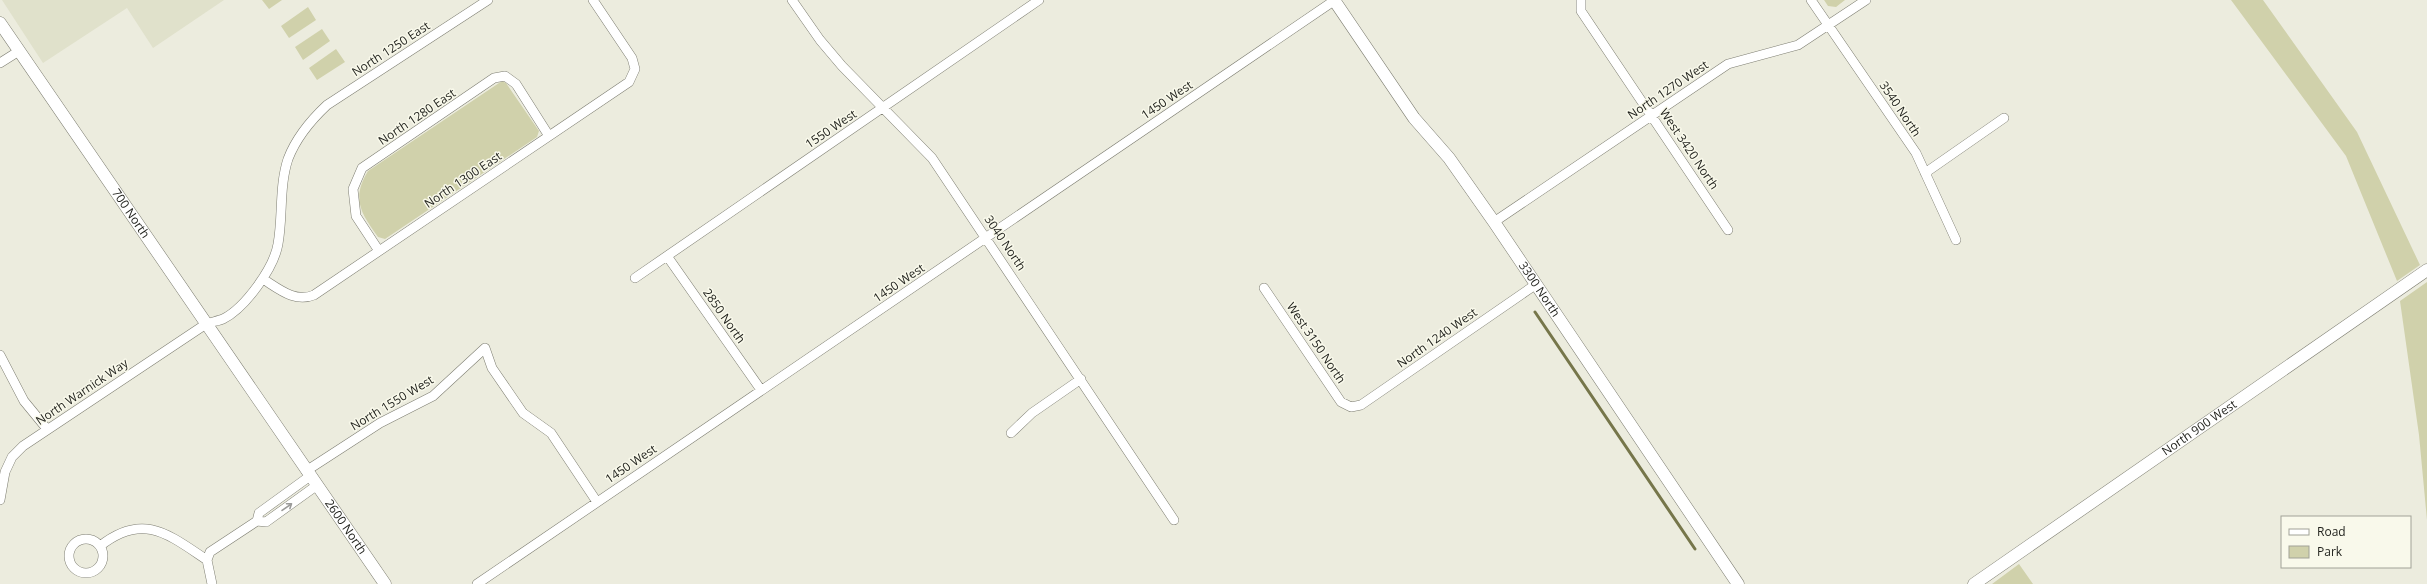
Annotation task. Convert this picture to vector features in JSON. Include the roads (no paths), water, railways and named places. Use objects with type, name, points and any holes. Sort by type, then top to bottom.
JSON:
[{"type":"street","name":"North 1250 East","points":[[263,279],[278,246],[281,201],[288,159],[310,121],[327,105],[488,0]]},
{"type":"street","name":"North 1300 East","points":[[263,279],[296,298],[306,299],[314,295],[629,82],[635,70],[632,58],[593,0]]},
{"type":"street","name":"3040 North","points":[[792,0],[829,51],[932,158],[988,238],[1174,520]]},
{"type":"street","name":"1550 West","points":[[635,278],[1039,0]]},
{"type":"street","name":"3300 North","points":[[1334,0],[1414,118],[1449,158],[1494,222],[1738,584]]},
{"type":"street","name":"1450 West","points":[[477,584],[761,390],[988,238],[1334,0]]},
{"type":"street","name":"West 3420 North","points":[[1581,0],[1581,11],[1652,114],[1728,230]]},
{"type":"street","name":"3540 North","points":[[1811,0],[1916,153],[1956,240]]},
{"type":"street","name":"North 1270 West","points":[[1494,222],[1728,64],[1798,45],[1866,0]]},
{"type":"street","name":"700 North","points":[[0,23],[261,405]]},
{"type":"street","points":[[0,63],[19,51]]},
{"type":"street","name":"North 1280 East","points":[[379,251],[356,216],[353,189],[362,168],[494,78],[504,76],[516,84],[549,136]]},
{"type":"street","points":[[1925,173],[2004,118]]},
{"type":"street","name":"2850 North","points":[[667,256],[761,390]]},
{"type":"street","name":"North 900 West","points":[[1974,584],[2426,270]]},
{"type":"street","points":[[206,324],[224,319],[244,302],[263,279]]},
{"type":"street","name":"North 1240 West","points":[[1351,407],[1362,405],[1536,285]]},
{"type":"street","name":"West 3150 North","points":[[1264,288],[1341,402],[1351,407]]},
{"type":"street","name":"North Warnick Way","points":[[0,500],[6,472],[12,457],[23,446],[206,324]]},
{"type":"street","name":"North 1550 West","points":[[207,560],[210,552],[257,521],[266,522],[311,478],[380,423],[433,396],[485,348],[492,368],[523,413],[551,433],[596,502]]},
{"type":"street","points":[[0,355],[24,402],[47,429]]},
{"type":"street","points":[[1011,434],[1032,413],[1081,380]]},
{"type":"street","name":"2600 North","points":[[261,405],[385,584]]},
{"type":"street","points":[[100,546],[126,530],[146,527],[171,536],[207,560],[212,584]]},
{"type":"waterway","points":[[1535,312],[1695,549]]}]
